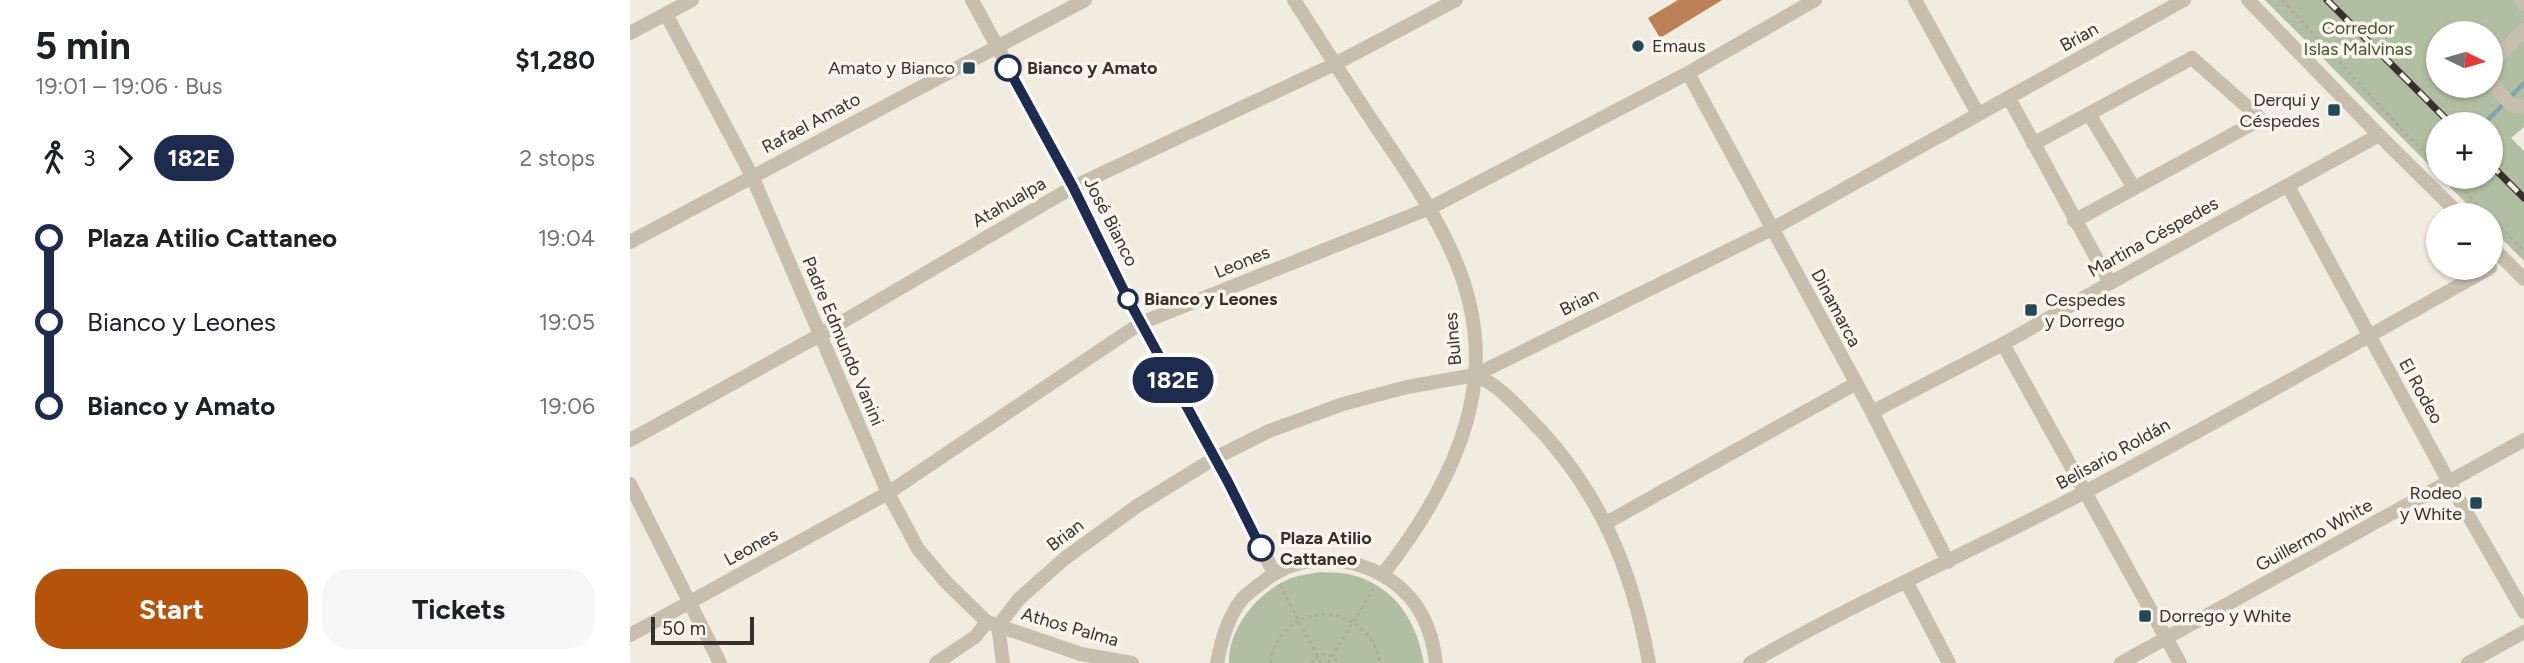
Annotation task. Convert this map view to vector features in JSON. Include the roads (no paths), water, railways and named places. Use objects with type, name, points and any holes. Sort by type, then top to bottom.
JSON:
[{"type":"street","points":[[630,33],[692,0]]},
{"type":"street","name":"José Bianco","points":[[972,0],[1073,187],[1141,323],[1216,458],[1274,573]]},
{"type":"street","name":"Rafael Amato","points":[[630,242],[1085,0]]},
{"type":"street","name":"Bulnes","points":[[1294,0],[1430,208],[1446,238],[1467,293],[1472,322],[1475,375],[1495,386],[1548,439],[1578,477],[1606,523],[1636,600],[1650,663]]},
{"type":"street","name":"Atahualpa","points":[[630,440],[820,335],[1073,187],[1335,64],[1456,0]]},
{"type":"street","name":"Leones","points":[[630,635],[888,493],[1141,323],[1430,208],[1688,73],[1815,0]]},
{"type":"street","points":[[1915,0],[1978,114]]},
{"type":"street","name":"Brian","points":[[936,663],[975,638],[1064,559],[1137,506],[1216,458],[1269,430],[1343,404],[1407,387],[1475,375],[1772,229],[2184,0]]},
{"type":"street","points":[[2248,0],[2448,203]]},
{"type":"street","name":"Padre Edmundo Vanini","points":[[667,14],[752,176],[888,493],[918,549],[945,581],[992,624]]},
{"type":"street","points":[[2503,51],[2524,30]]},
{"type":"street","points":[[2033,144],[2192,58],[2261,119],[2074,221]]},
{"type":"street","name":"Dinamarca","points":[[1688,73],[1872,412],[1948,562]]},
{"type":"street","points":[[2009,98],[2110,283]]},
{"type":"street","points":[[2089,114],[2134,188]]},
{"type":"street","name":"Martina Céspedes","points":[[1872,412],[2003,344],[2379,135]]},
{"type":"street","name":"El Rodeo","points":[[2288,186],[2368,336],[2524,612]]},
{"type":"street","points":[[2505,259],[2524,279]]},
{"type":"street","name":"Belisario Roldán","points":[[1749,663],[1806,631],[2085,492],[2468,280]]},
{"type":"street","points":[[2003,344],[2180,663]]},
{"type":"street","points":[[1383,575],[1410,537],[1446,475],[1458,447],[1475,375]]},
{"type":"street","points":[[1606,523],[1855,384]]},
{"type":"street","name":"Guillermo White","points":[[2122,663],[2524,440]]},
{"type":"street","points":[[630,484],[720,663]]},
{"type":"street","points":[[1217,663],[1224,629],[1243,598],[1274,573],[1298,563],[1327,559],[1356,563],[1383,575],[1406,593],[1423,616],[1434,643],[1436,663]]},
{"type":"street","points":[[1906,581],[1948,663]]},
{"type":"street","points":[[992,624],[1003,663]]},
{"type":"street","name":"Athos Palma","points":[[992,624],[1081,654],[1132,663]]},
{"type":"street","points":[[2469,663],[2524,632]]},
{"type":"waterway","points":[[2496,112],[2524,83]]},
{"type":"railway","points":[[2327,0],[2439,112]]},
{"type":"railway","points":[[2503,177],[2524,198]]},
{"type":"place","name":"Emaus","points":[[1638,46]]},
{"type":"place","name":"Amato y Bianco","points":[[969,68]]},
{"type":"place","name":"Bianco y Amato","points":[[1008,68]]},
{"type":"place","name":"Derqui y Céspedes","points":[[2334,110]]},
{"type":"place","name":"Bianco y Leones","points":[[1128,299]]},
{"type":"place","name":"Cespedes y Dorrego","points":[[2031,310]]},
{"type":"place","name":"Rodeo y White","points":[[2476,503]]},
{"type":"place","name":"Plaza Atilio Cattaneo","points":[[1261,548]]},
{"type":"place","name":"Dorrego y White","points":[[2145,616]]},
{"type":"park label","name":"Corredor Islas Malvinas","points":[[2358,38]]}]
